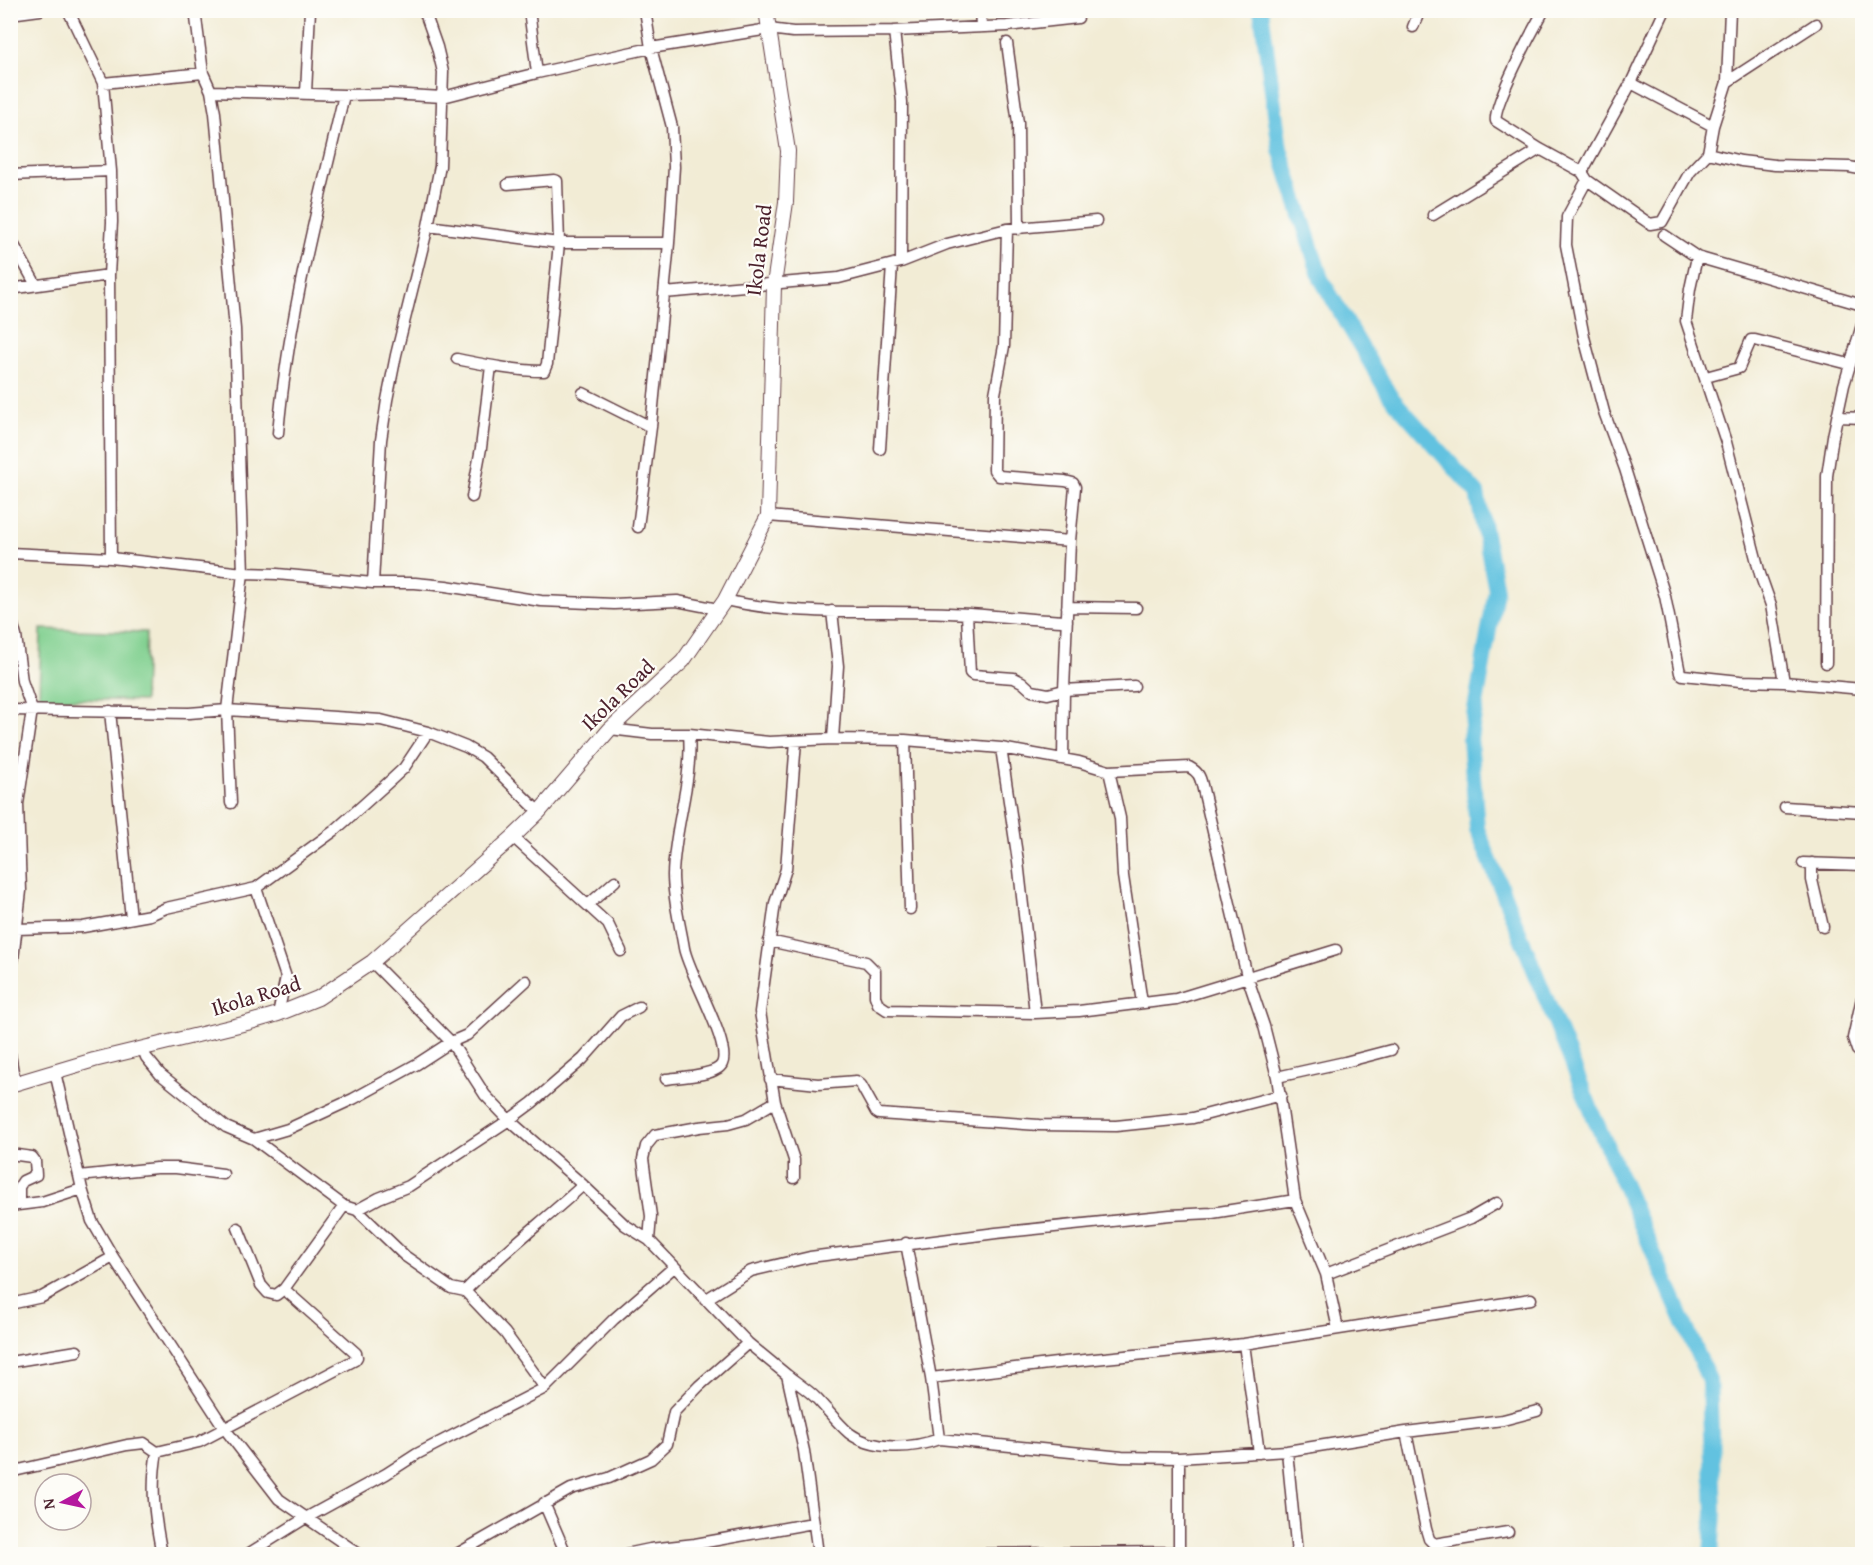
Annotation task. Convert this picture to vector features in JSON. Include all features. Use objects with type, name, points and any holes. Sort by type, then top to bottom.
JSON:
[{"type":"street","points":[[10,14],[40,10]]},
{"type":"street","points":[[68,10],[104,83],[111,171],[112,222],[109,274],[111,558]]},
{"type":"street","points":[[195,10],[203,73],[211,91],[235,328],[243,573],[227,710],[231,803]]},
{"type":"street","points":[[306,93],[310,10]]},
{"type":"street","points":[[373,583],[381,440],[387,400],[440,166],[443,72],[424,10]]},
{"type":"street","points":[[529,10],[537,73]]},
{"type":"street","points":[[638,527],[651,427],[674,167],[672,127],[651,48],[645,10]]},
{"type":"street","name":"Ikola Road","points":[[13,1084],[278,1014],[318,998],[372,962],[513,837],[539,812],[610,729],[683,661],[721,605],[768,516],[774,285],[786,202],[788,151],[766,10]]},
{"type":"street","points":[[980,10],[981,27]]},
{"type":"street","points":[[1413,27],[1420,10]]},
{"type":"street","points":[[1544,10],[1525,45],[1495,116],[1496,121],[1585,176],[1650,224],[1662,222],[1690,172],[1708,153],[1713,126],[1727,82],[1730,10]]},
{"type":"street","points":[[1665,10],[1567,217],[1566,245],[1584,337],[1604,412],[1665,596],[1680,673],[1740,681],[1784,682],[1863,689]]},
{"type":"street","points":[[211,91],[443,97],[537,73],[651,48],[769,28],[794,32],[894,31],[1007,26],[1078,18]]},
{"type":"street","points":[[1727,82],[1816,24]]},
{"type":"street","points":[[880,448],[897,264],[902,102],[894,31]]},
{"type":"street","points":[[1007,43],[1018,123],[1019,229]]},
{"type":"street","points":[[104,83],[203,73]]},
{"type":"street","points":[[1631,83],[1713,126]]},
{"type":"street","points":[[278,433],[290,330],[344,95]]},
{"type":"street","points":[[1433,214],[1540,149]]},
{"type":"street","points":[[1708,153],[1741,161],[1775,165],[1849,167],[1860,169],[1863,172]]},
{"type":"street","points":[[10,175],[111,171]]},
{"type":"street","points":[[457,359],[490,366],[544,371],[547,364],[559,243],[556,180],[508,184]]},
{"type":"street","points":[[663,293],[839,278],[897,264],[947,244],[1007,229],[1096,221]]},
{"type":"street","points":[[428,226],[559,243],[669,243]]},
{"type":"street","points":[[1007,229],[1004,346],[995,394],[994,470],[999,476],[1073,483],[1075,487],[1067,607],[1063,759]]},
{"type":"street","points":[[1664,235],[1697,257],[1863,305]]},
{"type":"street","points":[[10,238],[36,285]]},
{"type":"street","points":[[1697,257],[1686,321],[1695,354],[1706,377],[1726,442],[1760,574],[1771,604],[1784,682]]},
{"type":"street","points":[[10,289],[109,274]]},
{"type":"street","points":[[1826,663],[1827,476],[1850,364],[1863,325]]},
{"type":"street","points":[[1706,377],[1739,368],[1751,340],[1850,364]]},
{"type":"street","points":[[472,496],[481,448],[490,366]]},
{"type":"street","points":[[583,393],[651,427]]},
{"type":"street","points":[[1838,417],[1863,418]]},
{"type":"street","points":[[768,516],[1070,542]]},
{"type":"street","points":[[10,554],[111,558],[243,573],[373,583],[446,585],[540,601],[614,604],[677,601],[771,608],[967,614],[1067,621]]},
{"type":"street","points":[[1067,607],[1136,608]]},
{"type":"street","points":[[832,611],[838,666],[832,739]]},
{"type":"street","points":[[967,614],[970,673],[973,675],[1014,678],[1032,691],[1048,694],[1064,690],[1134,686]]},
{"type":"street","points":[[10,615],[16,636],[22,681],[32,710],[18,804],[21,874],[10,985]]},
{"type":"street","points":[[10,710],[189,713],[227,710],[381,720],[428,732],[466,747],[483,757],[539,812]]},
{"type":"street","points":[[110,711],[131,918]]},
{"type":"street","points":[[610,729],[769,742],[832,739],[905,740],[1001,748],[1063,759],[1109,771],[1189,767],[1199,773],[1247,976],[1264,1026],[1281,1095],[1295,1200],[1326,1274],[1338,1329]]},
{"type":"street","points":[[16,929],[83,927],[256,888],[334,831],[367,802],[404,768],[428,732]]},
{"type":"street","points":[[666,1079],[714,1071],[721,1065],[724,1053],[711,1015],[685,955],[673,876],[682,801],[691,755],[689,734]]},
{"type":"street","points":[[905,740],[910,909]]},
{"type":"street","points":[[794,1178],[794,1160],[776,1102],[760,1012],[775,903],[786,869],[796,741]]},
{"type":"street","points":[[1001,748],[1018,861],[1035,1013]]},
{"type":"street","points":[[1109,771],[1120,818],[1123,876],[1142,1003]]},
{"type":"street","points":[[1785,807],[1863,812]]},
{"type":"street","points":[[513,837],[608,924],[621,951]]},
{"type":"street","points":[[1823,927],[1807,863],[1863,865]]},
{"type":"street","points":[[588,905],[615,881]]},
{"type":"street","points":[[256,888],[286,977],[278,1014]]},
{"type":"street","points":[[769,941],[866,962],[875,971],[874,996],[878,1005],[887,1010],[1035,1013],[1079,1011],[1176,999],[1336,950]]},
{"type":"street","points":[[372,962],[452,1042],[485,1095],[509,1120],[625,1225],[648,1240],[748,1343],[815,1397],[849,1433],[876,1445],[912,1446],[939,1439],[1122,1457],[1179,1458],[1287,1451],[1406,1432],[1503,1420],[1537,1411]]},
{"type":"street","points":[[254,1139],[288,1129],[353,1099],[417,1064],[482,1023],[526,981]]},
{"type":"street","points":[[1863,998],[1853,1038],[1857,1050],[1863,1054]]},
{"type":"street","points":[[357,1210],[409,1186],[509,1120],[583,1059],[621,1016],[639,1007]]},
{"type":"street","points":[[143,1049],[146,1057],[160,1074],[217,1121],[254,1139],[344,1206],[357,1210],[405,1256],[452,1288],[465,1291],[505,1333],[546,1388]]},
{"type":"street","points":[[1276,1077],[1391,1050]]},
{"type":"street","points":[[10,1054],[13,1084]]},
{"type":"street","points":[[55,1072],[82,1189],[92,1221],[113,1257],[225,1430],[279,1500],[359,1554]]},
{"type":"street","points":[[771,1079],[818,1084],[856,1081],[861,1085],[879,1114],[1039,1125],[1116,1126],[1193,1118],[1281,1095]]},
{"type":"street","points":[[648,1240],[651,1216],[643,1159],[646,1146],[655,1135],[728,1124],[746,1119],[776,1102]]},
{"type":"street","points":[[10,1155],[32,1157],[35,1161],[36,1175],[23,1180],[15,1205],[42,1202],[82,1189]]},
{"type":"street","points":[[79,1176],[156,1168],[223,1174]]},
{"type":"street","points":[[465,1291],[493,1262],[552,1214],[583,1185]]},
{"type":"street","points":[[705,1300],[751,1270],[810,1257],[867,1251],[906,1243],[1170,1215],[1212,1213],[1295,1200]]},
{"type":"street","points":[[1326,1274],[1471,1218],[1497,1203]]},
{"type":"street","points":[[238,1228],[261,1285],[268,1293],[276,1295],[284,1289],[344,1206]]},
{"type":"street","points":[[906,1243],[931,1378],[939,1439]]},
{"type":"street","points":[[10,1304],[42,1297],[113,1257]]},
{"type":"street","points":[[248,1554],[417,1454],[546,1388],[614,1319],[674,1267]]},
{"type":"street","points":[[10,1472],[144,1443],[158,1452],[199,1442],[355,1360],[356,1353],[284,1289]]},
{"type":"street","points":[[931,1378],[1244,1344],[1531,1299]]},
{"type":"street","points":[[457,1554],[571,1489],[609,1478],[651,1459],[667,1444],[674,1412],[699,1386],[748,1343]]},
{"type":"street","points":[[1244,1344],[1259,1453]]},
{"type":"street","points":[[10,1362],[76,1351]]},
{"type":"street","points":[[787,1375],[804,1451],[818,1554]]},
{"type":"street","points":[[1406,1432],[1426,1529],[1429,1539],[1434,1544],[1508,1532]]},
{"type":"street","points":[[1287,1451],[1297,1554]]},
{"type":"street","points":[[158,1452],[152,1475],[155,1523],[162,1554]]},
{"type":"street","points":[[966,1554],[1179,1553],[1179,1458]]},
{"type":"street","points":[[544,1503],[566,1554]]},
{"type":"street","points":[[626,1554],[813,1523]]},
{"type":"green space","points":[[41,629],[146,632],[144,701],[39,698]]},
{"type":"waterway","points":[[1261,10],[1280,149],[1321,279],[1390,396],[1477,493],[1496,590],[1470,738],[1477,829],[1594,1117],[1709,1380],[1714,1513],[1711,1554]]}]
